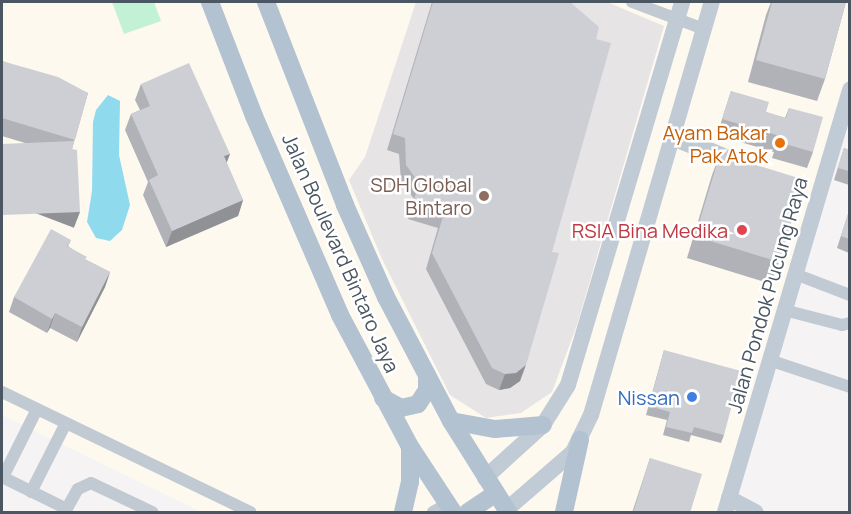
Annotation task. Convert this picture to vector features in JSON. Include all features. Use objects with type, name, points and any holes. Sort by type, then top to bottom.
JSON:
[{"type":"main road","name":"Jalan Boulevard Bintaro Jaya","points":[[210,2],[254,116],[327,283],[382,397],[444,510]]},
{"type":"main road","name":"Jalan Boulevard Bintaro Jaya","points":[[266,2],[362,244],[451,422],[507,512]]},
{"type":"main road","points":[[382,397],[401,408],[418,404],[427,390],[426,374]]},
{"type":"main road","points":[[451,422],[495,429],[543,425]]},
{"type":"main road","points":[[564,513],[580,440]]},
{"type":"main road","points":[[403,513],[410,482],[409,446]]},
{"type":"main road","points":[[468,513],[495,494]]},
{"type":"street","points":[[632,2],[704,29]]},
{"type":"street","points":[[485,478],[543,425],[568,385],[682,2]]},
{"type":"street","points":[[507,512],[548,476],[580,440],[634,265],[677,142],[712,2]]},
{"type":"street","name":"Jalan Pondok Pucung Raya","points":[[727,505],[849,89]]},
{"type":"street","points":[[677,142],[706,154],[714,152],[747,162]]},
{"type":"street","points":[[607,257],[634,265]]},
{"type":"street","points":[[795,274],[849,295]]},
{"type":"street","points":[[784,310],[842,325],[849,323]]},
{"type":"street","points":[[769,360],[849,387]]},
{"type":"street","points":[[2,392],[250,513]]},
{"type":"street","points":[[37,409],[2,477],[66,511],[78,489],[91,483],[152,513]]},
{"type":"street","points":[[31,492],[66,423]]},
{"type":"street","points":[[727,505],[755,513]]},
{"type":"shaded area","points":[[2,2],[849,2],[849,115],[735,500],[758,512],[201,512],[2,415]]},
{"type":"shaded area","name":"SDH Global Bintaro","points":[[416,2],[607,2],[664,26],[577,325],[552,392],[521,413],[486,418],[450,395],[382,259],[349,180],[365,157]]},
{"type":"green space","points":[[112,2],[154,2],[161,21],[124,34]]},
{"type":"water","points":[[108,95],[120,101],[119,155],[130,205],[122,230],[110,241],[96,238],[87,222],[92,191],[93,122],[96,110]]},
{"type":"building","points":[[433,2],[570,2],[599,27],[596,39],[611,43],[552,252],[559,253],[526,365],[516,373],[505,374],[492,368],[432,253],[444,213],[413,203],[419,183],[406,165],[405,138],[393,134]]},
{"type":"building","points":[[772,2],[846,2],[825,79],[756,60]]},
{"type":"building","points":[[2,61],[58,77],[88,93],[75,140],[2,118]]},
{"type":"building","points":[[189,63],[230,154],[224,156],[243,200],[172,231],[149,180],[158,175],[131,114],[150,106],[141,84]]},
{"type":"building","points":[[731,91],[769,102],[766,112],[786,118],[789,108],[823,117],[813,152],[778,142],[780,136],[722,119]]},
{"type":"building","points":[[74,141],[72,149],[77,150],[80,212],[2,215],[2,144]]},
{"type":"building","points":[[844,148],[849,150],[849,171],[838,168]]},
{"type":"building","name":"RSIA Bina Medika","points":[[720,154],[804,180],[779,262],[695,236]]},
{"type":"building","points":[[849,215],[849,239],[841,236]]},
{"type":"building","points":[[51,229],[71,240],[67,246],[87,257],[85,259],[110,272],[82,327],[55,313],[52,319],[14,297]]},
{"type":"building","name":"Nissan","points":[[664,350],[741,371],[724,435],[694,427],[692,433],[666,427],[670,412],[649,406]]},
{"type":"building","points":[[650,458],[702,474],[690,513],[633,513]]},
{"type":"place","name":"Ayam Bakar Pak Atok","points":[[780,143]]},
{"type":"place","name":"SDH Global Bintaro","points":[[484,196]]},
{"type":"place","name":"RSIA Bina Medika","points":[[742,230]]},
{"type":"place","name":"Nissan","points":[[692,397]]}]
